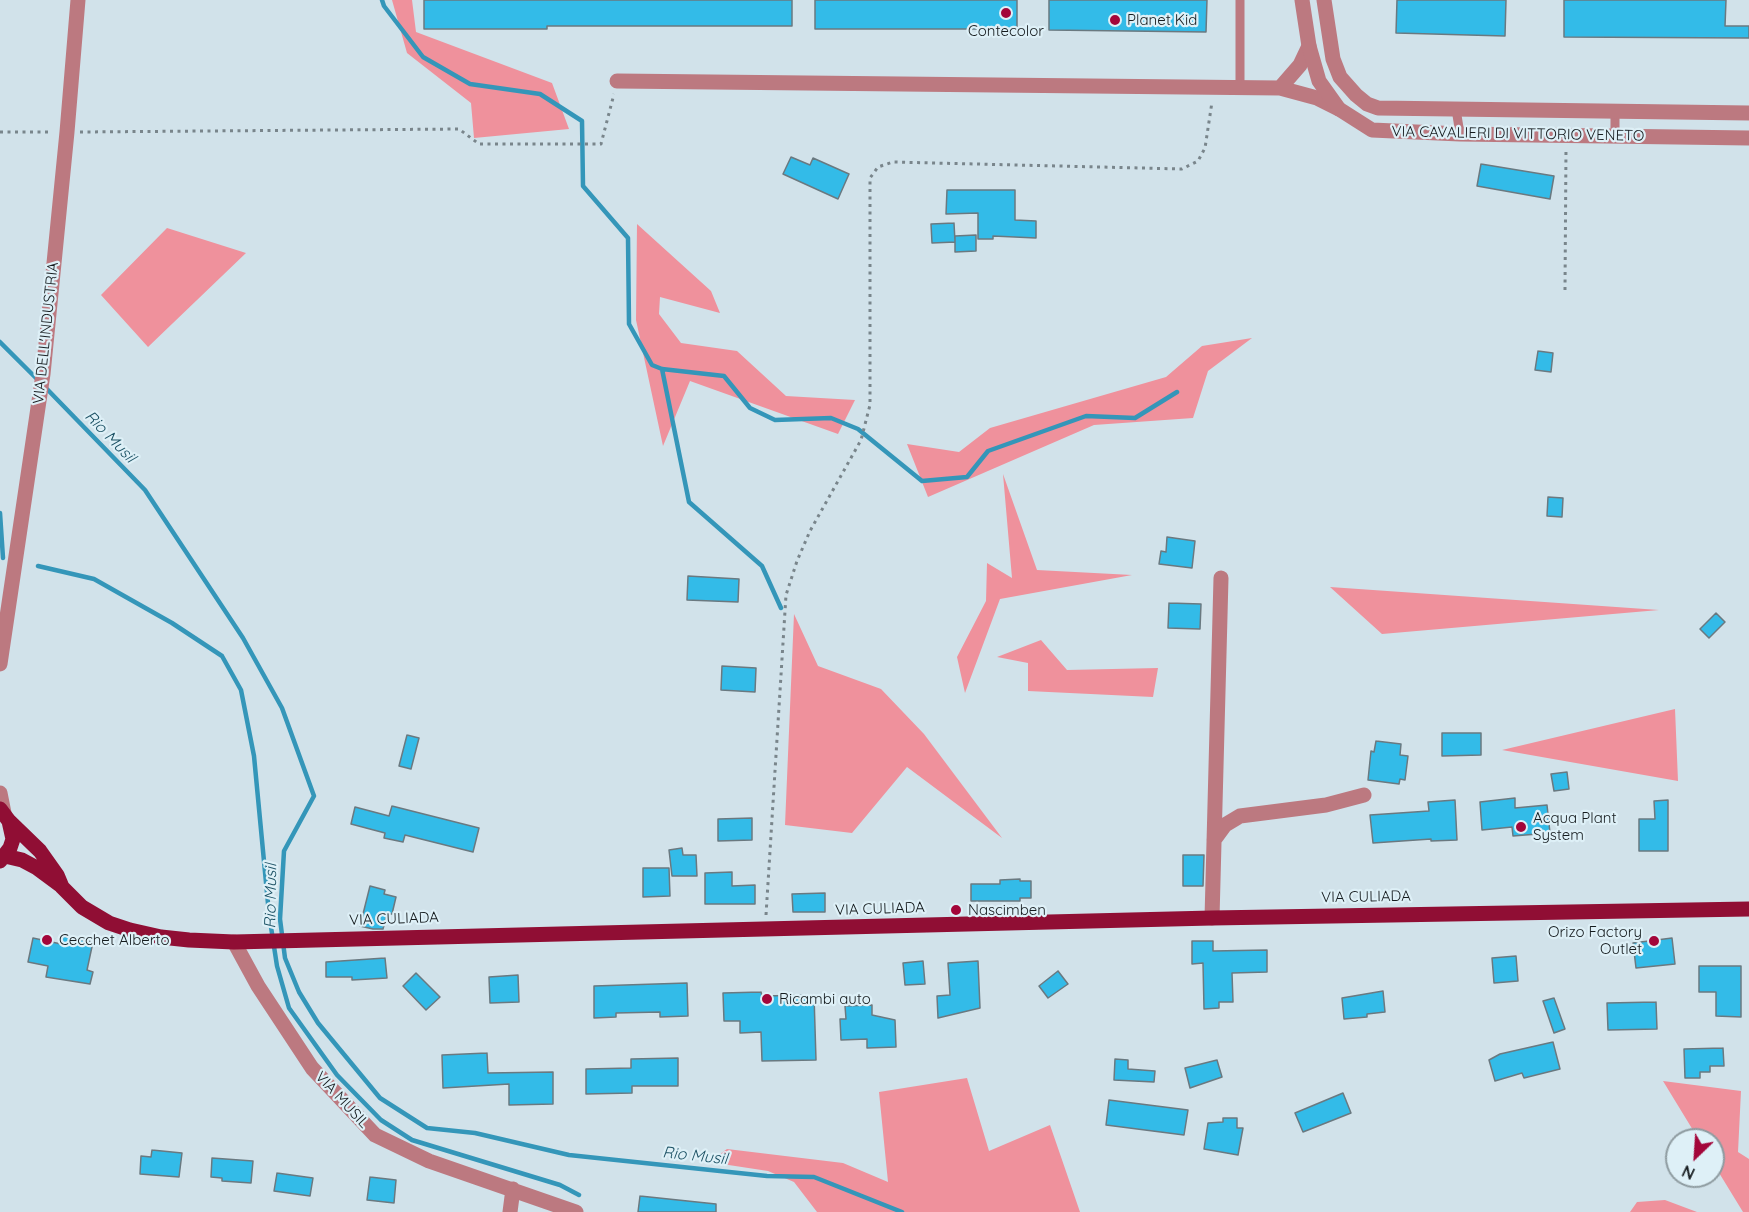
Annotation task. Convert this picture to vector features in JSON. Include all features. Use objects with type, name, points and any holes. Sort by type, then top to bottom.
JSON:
[{"type":"main road","name":"VIA CULIADA","points":[[5,814],[40,851],[70,897],[92,914],[129,930],[161,937],[234,942],[1212,918],[1749,909]]},
{"type":"main road","points":[[2,859],[13,839],[5,814]]},
{"type":"main road","name":"VIA CULIADA","points":[[2,859],[22,860],[63,887]]},
{"type":"street","name":"VIA DELL'INDUSTRIA","points":[[0,664],[4,602],[43,374],[78,0]]},
{"type":"street","name":"VIA CAVALIERI DI VITTORIO VENETO","points":[[1302,0],[1309,46],[1319,81],[1339,109],[1372,130],[1460,134],[1749,138]]},
{"type":"street","name":"VIA CAVALIERI DI VITTORIO VENETO","points":[[1324,0],[1334,59],[1340,77],[1367,104],[1378,108],[1749,113]]},
{"type":"street","points":[[1280,88],[1300,65],[1309,46]]},
{"type":"street","points":[[617,81],[1280,88],[1317,98],[1339,109]]},
{"type":"street","points":[[1212,918],[1221,578]]},
{"type":"street","points":[[0,793],[5,814]]},
{"type":"street","points":[[1214,840],[1225,825],[1240,816],[1326,805],[1364,795]]},
{"type":"street","name":"VIA MUSIL","points":[[234,942],[258,986],[312,1068],[375,1135],[429,1161],[576,1212]]},
{"type":"street","points":[[510,1212],[513,1189]]},
{"type":"lane","points":[[1240,0],[1240,88]]},
{"type":"lane","points":[[1456,109],[1460,134]]},
{"type":"lane","points":[[1614,111],[1615,136]]},
{"type":"path","points":[[0,132],[459,129],[478,144],[601,144],[617,81]]},
{"type":"path","points":[[765,930],[786,595],[810,531],[861,440],[870,405],[870,178],[878,167],[893,162],[1182,169],[1198,162],[1205,148],[1214,88]]},
{"type":"path","points":[[1565,290],[1566,135]]},
{"type":"shaded area","points":[[392,0],[412,0],[416,32],[552,83],[569,129],[474,138],[471,103],[407,53]]},
{"type":"shaded area","points":[[637,224],[711,291],[720,313],[660,297],[659,314],[681,343],[737,351],[786,396],[855,400],[838,434],[690,381],[663,446],[636,320]]},
{"type":"shaded area","points":[[167,228],[246,253],[148,347],[101,295]]},
{"type":"shaded area","points":[[1252,338],[1208,371],[1193,418],[1094,425],[928,497],[907,444],[959,452],[990,428],[1166,377],[1202,346]]},
{"type":"shaded area","points":[[1003,474],[1037,570],[1132,575],[1000,599],[965,693],[957,657],[986,601],[987,563],[1012,578]]},
{"type":"shaded area","points":[[1330,587],[1659,610],[1382,634]]},
{"type":"shaded area","points":[[794,614],[818,666],[881,689],[924,734],[1002,838],[907,767],[852,833],[785,825]]},
{"type":"shaded area","points":[[1041,640],[1067,670],[1158,668],[1153,697],[1028,691],[1028,663],[997,657]]},
{"type":"shaded area","points":[[1675,709],[1678,781],[1502,750]]},
{"type":"shaded area","points":[[967,1078],[989,1151],[1050,1125],[1080,1212],[817,1212],[794,1182],[768,1171],[709,1162],[727,1149],[843,1163],[888,1182],[879,1092]]},
{"type":"shaded area","points":[[1663,1081],[1741,1091],[1738,1152],[1749,1159],[1749,1212],[1743,1212],[1725,1183],[1725,1128],[1692,1128]]},
{"type":"shaded area","points":[[1665,1200],[1697,1212],[1630,1212],[1637,1202]]},
{"type":"building","points":[[424,0],[792,0],[792,26],[547,26],[547,29],[424,29]]},
{"type":"building","points":[[815,0],[1017,0],[1017,29],[815,29]]},
{"type":"building","points":[[1049,0],[1207,0],[1206,32],[1049,30]]},
{"type":"building","points":[[1397,0],[1506,0],[1505,36],[1396,33]]},
{"type":"building","points":[[1564,0],[1726,0],[1725,26],[1749,26],[1749,38],[1564,37]]},
{"type":"building","points":[[791,157],[810,165],[813,158],[849,174],[838,199],[783,174]]},
{"type":"building","points":[[1481,164],[1554,176],[1550,199],[1477,186]]},
{"type":"building","points":[[947,190],[1015,190],[1015,220],[1036,221],[1036,238],[993,236],[993,239],[978,239],[978,213],[946,214]]},
{"type":"building","points":[[954,223],[955,242],[932,243],[931,224]]},
{"type":"building","points":[[976,235],[976,251],[955,252],[955,236]]},
{"type":"building","points":[[1538,351],[1553,353],[1551,372],[1535,370]]},
{"type":"building","points":[[1548,497],[1563,498],[1562,517],[1547,516]]},
{"type":"building","points":[[1167,537],[1195,541],[1192,568],[1159,564],[1161,551],[1166,552]]},
{"type":"building","points":[[688,576],[739,579],[738,602],[687,600]]},
{"type":"building","points":[[1169,603],[1201,604],[1200,629],[1168,628]]},
{"type":"building","points":[[1716,613],[1725,622],[1709,638],[1700,629]]},
{"type":"building","points":[[722,666],[756,668],[755,692],[721,690]]},
{"type":"building","points":[[1442,733],[1481,733],[1481,755],[1442,756]]},
{"type":"building","points":[[407,735],[419,738],[411,769],[399,766]]},
{"type":"building","points":[[1376,741],[1401,744],[1400,755],[1408,756],[1405,780],[1400,779],[1399,784],[1368,780],[1371,751],[1374,752]]},
{"type":"building","points":[[1567,772],[1569,789],[1554,791],[1551,774]]},
{"type":"building","points":[[1515,798],[1515,808],[1547,805],[1550,833],[1513,836],[1512,827],[1482,830],[1480,802]]},
{"type":"building","points":[[1455,800],[1457,840],[1431,841],[1431,839],[1373,843],[1370,815],[1429,811],[1428,802]]},
{"type":"building","points":[[1668,800],[1668,851],[1639,851],[1639,819],[1655,819],[1654,801]]},
{"type":"building","points":[[392,806],[479,828],[473,852],[405,835],[403,842],[384,838],[385,833],[351,824],[355,807],[389,816]]},
{"type":"building","points":[[752,818],[752,840],[718,841],[718,819]]},
{"type":"building","points":[[682,848],[683,855],[696,855],[697,876],[672,876],[669,850]]},
{"type":"building","points":[[1183,855],[1204,855],[1203,886],[1183,886]]},
{"type":"building","points":[[643,868],[669,868],[670,896],[643,897]]},
{"type":"building","points":[[732,872],[732,886],[755,885],[755,904],[705,904],[705,873]]},
{"type":"building","points":[[1020,879],[1020,881],[1031,881],[1031,898],[1020,898],[1020,901],[971,901],[971,884],[1000,884],[1000,880]]},
{"type":"building","points":[[370,886],[385,890],[384,894],[396,897],[392,914],[387,914],[383,929],[360,926]]},
{"type":"building","points":[[825,893],[825,912],[793,912],[792,894]]},
{"type":"building","points":[[63,936],[93,942],[87,970],[93,972],[90,984],[46,977],[48,966],[28,962],[33,938],[61,944]]},
{"type":"building","points":[[1672,938],[1675,964],[1636,968],[1633,943]]},
{"type":"building","points":[[1192,941],[1213,941],[1213,951],[1267,950],[1267,972],[1232,973],[1233,1002],[1219,1002],[1219,1008],[1204,1009],[1203,963],[1192,964]]},
{"type":"building","points":[[1516,956],[1518,981],[1494,983],[1492,958]]},
{"type":"building","points":[[385,958],[387,978],[352,980],[352,977],[326,977],[326,962]]},
{"type":"building","points":[[923,961],[925,984],[905,985],[903,963]]},
{"type":"building","points":[[978,961],[980,1008],[938,1018],[937,996],[950,995],[948,963]]},
{"type":"building","points":[[1699,966],[1741,966],[1741,1017],[1716,1016],[1716,992],[1699,992]]},
{"type":"building","points":[[1058,971],[1068,984],[1048,998],[1039,986]]},
{"type":"building","points":[[416,973],[440,997],[426,1010],[403,986]]},
{"type":"building","points":[[518,975],[519,1002],[490,1003],[489,977]]},
{"type":"building","points":[[687,983],[688,1016],[660,1017],[660,1012],[616,1013],[616,1017],[594,1018],[594,986]]},
{"type":"building","points":[[1383,991],[1385,1012],[1367,1014],[1367,1017],[1344,1019],[1342,998]]},
{"type":"building","points":[[761,992],[762,996],[814,995],[816,1060],[762,1061],[761,1032],[740,1033],[740,1021],[724,1021],[723,993]]},
{"type":"building","points":[[1554,998],[1565,1029],[1554,1033],[1543,1001]]},
{"type":"building","points":[[1656,1002],[1657,1029],[1608,1030],[1607,1003]]},
{"type":"building","points":[[872,1005],[872,1015],[895,1020],[896,1047],[867,1048],[867,1039],[841,1040],[840,1019],[846,1019],[845,1006]]},
{"type":"building","points":[[1553,1042],[1560,1069],[1524,1078],[1522,1073],[1495,1081],[1489,1060],[1500,1054]]},
{"type":"building","points":[[1723,1048],[1724,1066],[1710,1066],[1710,1072],[1700,1072],[1700,1078],[1685,1078],[1684,1049]]},
{"type":"building","points":[[487,1053],[488,1073],[553,1072],[553,1104],[509,1105],[509,1084],[443,1088],[442,1055]]},
{"type":"building","points":[[678,1058],[678,1086],[632,1086],[632,1093],[586,1094],[586,1069],[631,1068],[631,1059]]},
{"type":"building","points":[[1115,1059],[1128,1060],[1128,1069],[1155,1071],[1154,1082],[1114,1080]]},
{"type":"building","points":[[1217,1060],[1222,1077],[1190,1088],[1185,1068]]},
{"type":"building","points":[[1343,1093],[1351,1113],[1303,1132],[1295,1113]]},
{"type":"building","points":[[1109,1100],[1188,1110],[1184,1135],[1106,1125]]},
{"type":"building","points":[[1223,1118],[1237,1118],[1237,1128],[1243,1128],[1238,1155],[1204,1149],[1208,1123],[1223,1122]]},
{"type":"building","points":[[152,1150],[182,1153],[179,1177],[140,1174],[141,1156],[151,1157]]},
{"type":"building","points":[[212,1158],[253,1161],[251,1183],[222,1181],[222,1178],[211,1177]]},
{"type":"building","points":[[277,1173],[313,1178],[310,1196],[274,1191]]},
{"type":"building","points":[[370,1177],[396,1180],[394,1203],[367,1200]]},
{"type":"building","points":[[640,1196],[716,1204],[716,1212],[638,1212]]},
{"type":"waterway","points":[[382,0],[384,6],[423,57],[470,84],[540,94],[582,121],[583,186],[628,238],[629,324],[652,365],[662,369],[724,376],[750,408],[775,420],[831,418],[858,429],[922,481],[967,477],[988,451],[1086,416],[1135,418],[1177,392]]},
{"type":"waterway","name":"Rio Musil","points":[[0,342],[39,381]]},
{"type":"waterway","points":[[662,369],[689,502],[762,566],[781,608]]},
{"type":"waterway","name":"Rio Musil","points":[[45,387],[145,490],[243,638],[282,708],[314,796],[284,851],[280,919],[285,958],[299,992],[318,1023],[380,1098],[427,1128],[475,1133],[569,1155],[767,1176],[814,1177],[902,1212]]},
{"type":"waterway","points":[[0,513],[3,558]]},
{"type":"waterway","points":[[38,566],[94,579],[172,623],[222,656],[241,690],[254,756],[269,914],[277,966],[289,1008],[337,1075],[381,1120],[412,1140],[560,1185],[579,1195]]},
{"type":"place","name":"Contecolor","points":[[1006,13]]},
{"type":"place","name":"Planet Kid","points":[[1115,20]]},
{"type":"place","name":"Acqua Plant System","points":[[1521,827]]},
{"type":"place","name":"Nascimben","points":[[956,910]]},
{"type":"place","name":"Cecchet Alberto","points":[[47,940]]},
{"type":"place","name":"Orizo Factory Outlet","points":[[1654,941]]},
{"type":"place","name":"Ricambi auto","points":[[767,999]]}]
